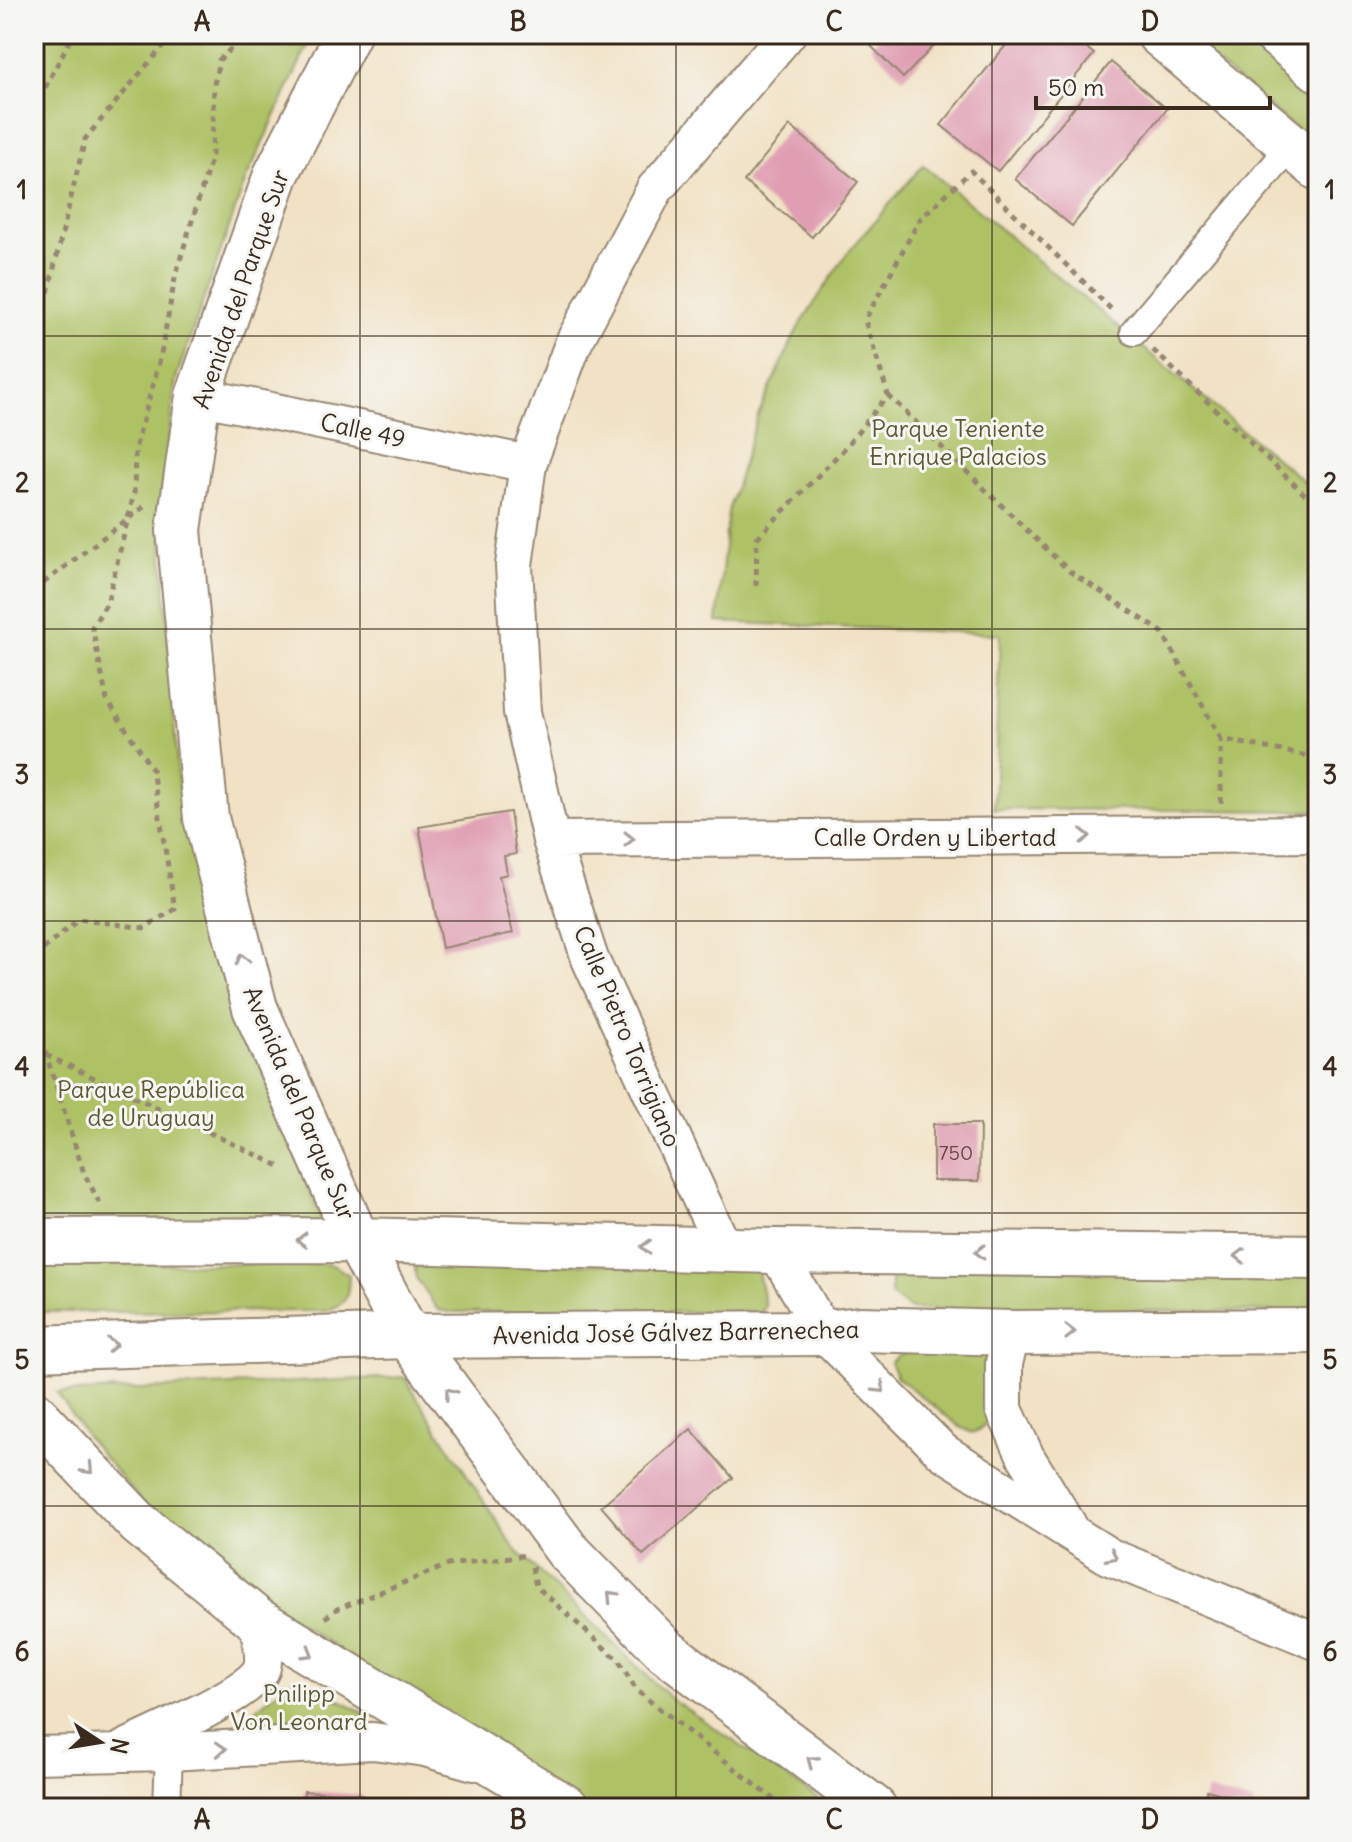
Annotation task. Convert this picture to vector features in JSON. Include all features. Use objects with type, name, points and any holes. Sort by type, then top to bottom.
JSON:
[{"type":"main road","name":"Avenida del Parque Sur","points":[[348,34],[276,175],[198,396],[179,530],[206,818],[255,1008],[357,1240],[408,1336],[567,1550],[666,1651],[874,1808]]},
{"type":"main road","points":[[1159,34],[1305,157]]},
{"type":"main road","points":[[1276,34],[1318,69]]},
{"type":"main road","points":[[34,1241],[357,1240],[776,1251],[1318,1257]]},
{"type":"main road","name":"Avenida José Gálvez Barrenechea","points":[[34,1348],[408,1336],[824,1333],[860,1329],[1012,1333],[1318,1331]]},
{"type":"main road","points":[[34,1413],[139,1524],[257,1620],[567,1808]]},
{"type":"street","name":"Calle Pietro Torrigiano","points":[[724,1249],[590,959],[551,840],[522,712],[514,565],[528,464],[573,344],[655,189],[787,34]]},
{"type":"street","points":[[1134,332],[1305,157]]},
{"type":"street","name":"Calle 49","points":[[198,396],[528,464]]},
{"type":"street","name":"Calle Orden y Libertad","points":[[551,840],[1318,834]]},
{"type":"street","points":[[776,1251],[824,1333],[943,1452],[1110,1557],[1318,1642]]},
{"type":"street","points":[[1012,1333],[1004,1363],[1004,1409],[1026,1457],[1073,1534]]},
{"type":"street","points":[[115,1753],[213,1705],[245,1686],[260,1672],[264,1660],[257,1620]]},
{"type":"street","points":[[34,1755],[169,1752],[373,1741],[425,1748],[505,1772]]},
{"type":"street","points":[[167,1808],[169,1752]]},
{"type":"path","points":[[34,109],[73,34]]},
{"type":"path","points":[[34,351],[85,139],[173,34]]},
{"type":"path","points":[[1222,835],[1221,739],[1162,632],[1069,571],[888,395],[865,320],[920,219],[971,171],[1318,507]]},
{"type":"path","points":[[756,586],[757,538],[845,448],[888,395]]},
{"type":"path","points":[[34,590],[187,476]]},
{"type":"path","points":[[1221,739],[1318,758]]},
{"type":"path","points":[[34,1017],[84,1173],[118,1241]]},
{"type":"path","points":[[46,1055],[336,1192]]},
{"type":"path","points":[[293,1644],[335,1610],[448,1565],[567,1550]]},
{"type":"green space","name":"Parque República de Uruguay","points":[[34,34],[313,34],[246,179],[176,378],[160,511],[178,782],[223,969],[323,1224],[34,1221]]},
{"type":"green space","points":[[1182,34],[1250,34],[1318,91],[1318,147]]},
{"type":"green space","name":"Parque Teniente Enrique Palacios","points":[[923,165],[1318,493],[1318,811],[994,809],[1000,634],[717,622],[728,512],[758,415],[797,330],[845,256]]},
{"type":"green space","points":[[34,1264],[323,1264],[335,1266],[349,1275],[349,1283],[343,1302],[326,1311],[34,1312]]},
{"type":"green space","points":[[420,1264],[736,1264],[758,1271],[765,1306],[762,1312],[451,1312],[438,1310],[416,1278],[415,1268]]},
{"type":"green space","points":[[903,1265],[1318,1272],[1318,1312],[910,1309],[891,1295],[891,1277]]},
{"type":"green space","points":[[969,1343],[991,1355],[994,1389],[988,1419],[972,1433],[897,1377],[890,1363],[906,1352],[929,1352]]},
{"type":"green space","points":[[404,1377],[514,1548],[669,1697],[832,1808],[587,1808],[434,1714],[173,1538],[88,1439],[57,1393]]},
{"type":"green space","name":"Pnilipp Von Leonard","points":[[299,1679],[363,1712],[365,1723],[339,1731],[227,1733],[289,1682]]},
{"type":"building","points":[[882,34],[945,34],[903,78],[871,46]]},
{"type":"building","points":[[1015,34],[1069,34],[1094,54],[998,171],[941,125]]},
{"type":"building","points":[[1111,62],[1167,109],[1072,226],[1015,179]]},
{"type":"building","points":[[790,126],[858,182],[812,237],[744,181]]},
{"type":"building","points":[[510,812],[516,854],[504,856],[507,874],[499,876],[513,933],[442,948],[419,827]]},
{"type":"building","points":[[933,1124],[980,1124],[979,1181],[933,1181]]},
{"type":"building","points":[[691,1429],[733,1478],[643,1555],[601,1506]]},
{"type":"building","points":[[1207,1790],[1254,1803],[1252,1808],[1202,1808]]},
{"type":"building","points":[[304,1791],[362,1795],[361,1808],[303,1808]]}]
